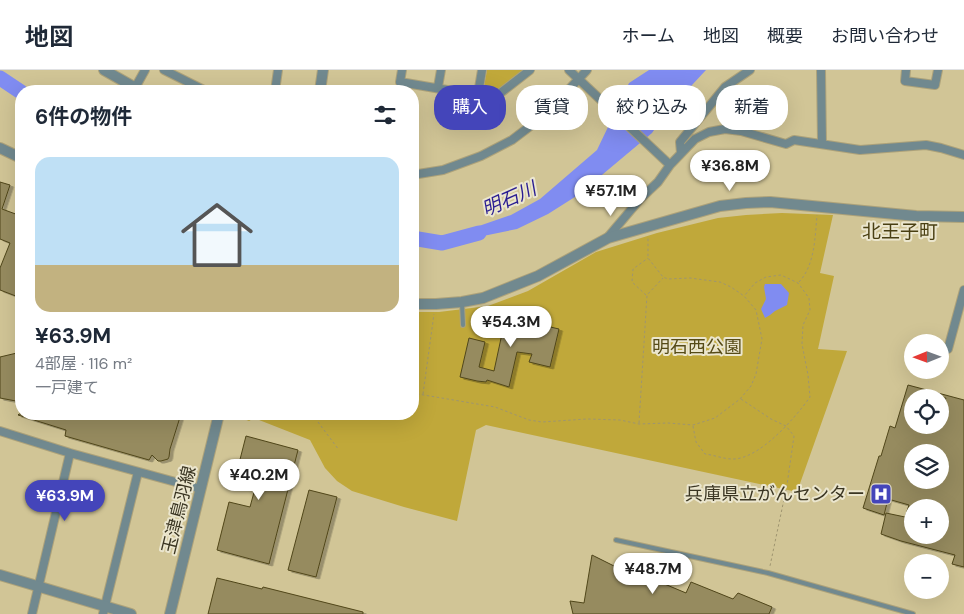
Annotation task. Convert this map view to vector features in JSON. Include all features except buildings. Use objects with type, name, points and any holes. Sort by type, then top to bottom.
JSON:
[{"type":"street","points":[[104,70],[130,85]]},
{"type":"street","points":[[140,85],[145,70]]},
{"type":"street","points":[[164,70],[194,85]]},
{"type":"street","points":[[276,85],[278,70]]},
{"type":"street","points":[[321,85],[322,70]]},
{"type":"street","points":[[402,70],[400,82],[434,86]]},
{"type":"street","points":[[438,85],[441,70]]},
{"type":"street","points":[[480,85],[482,70]]},
{"type":"street","points":[[506,89],[530,70]]},
{"type":"street","points":[[569,70],[670,165]]},
{"type":"street","points":[[419,174],[443,170],[481,156],[512,140],[546,114],[587,70]]},
{"type":"street","points":[[681,153],[680,142],[725,87],[750,70]]},
{"type":"street","points":[[821,70],[822,144]]},
{"type":"street","points":[[906,70],[905,81],[936,86],[938,70]]},
{"type":"street","points":[[608,238],[695,138],[709,132],[725,129],[741,131],[786,144],[794,140],[860,150],[926,145],[964,155]]},
{"type":"street","points":[[0,148],[15,155]]},
{"type":"street","points":[[419,304],[473,301],[483,298],[538,276],[608,238],[720,206],[770,202],[916,216],[964,217]]},
{"type":"street","points":[[949,346],[964,290]]},
{"type":"street","name":"玉津鳥羽線","points":[[170,614],[218,420]]},
{"type":"street","points":[[0,431],[70,453],[201,489]]},
{"type":"street","points":[[32,614],[70,453]]},
{"type":"street","points":[[104,610],[138,472]]},
{"type":"street","points":[[0,575],[38,586],[104,610],[131,614]]},
{"type":"lane","points":[[462,302],[463,325]]},
{"type":"lane","points":[[616,540],[768,573],[913,614]]},
{"type":"path","points":[[798,283],[804,276],[810,262],[816,231],[817,206]]},
{"type":"path","points":[[419,394],[496,407],[529,420],[542,422],[587,419],[620,420],[639,424],[668,423],[693,425],[715,418],[740,399],[751,386],[756,374],[762,339],[756,310],[744,296],[720,282],[690,278],[663,278],[648,258],[647,227]]},
{"type":"path","points":[[647,296],[632,282],[634,268],[648,258]]},
{"type":"path","points":[[693,425],[696,442],[705,454],[734,459],[753,454],[772,440],[800,412],[810,397],[802,344],[803,325],[810,310],[809,298],[798,283],[781,275],[766,277],[755,283],[744,296]]},
{"type":"path","points":[[639,424],[647,296],[663,278]]},
{"type":"path","points":[[423,395],[436,304]]},
{"type":"path","points":[[740,399],[771,419],[786,426],[794,436],[787,485],[768,573]]},
{"type":"path","points":[[316,420],[339,450]]},
{"type":"green space","points":[[487,70],[526,71],[506,85],[484,85]]},
{"type":"green space","name":"明石西公園","points":[[782,213],[833,215],[820,273],[834,276],[818,349],[847,351],[797,492],[486,425],[476,430],[457,521],[352,491],[337,481],[325,468],[310,440],[259,420],[419,420],[419,312],[439,312],[488,306],[528,291],[596,252],[657,233],[718,218]]},
{"type":"water","points":[[649,70],[706,70],[692,85],[628,85]]},
{"type":"water","points":[[607,130],[654,130],[578,195],[548,214],[517,229],[454,242],[476,227],[511,215],[540,199],[597,150]]},
{"type":"water","points":[[765,284],[781,284],[789,293],[787,305],[765,318],[761,309],[766,299]]},
{"type":"waterway","name":"明石川","points":[[0,78],[15,88]]},
{"type":"waterway","name":"明石川","points":[[419,239],[442,243],[479,233]]},
{"type":"place","name":"兵庫県立がんセンター","points":[[881,494]]},
{"type":"district","name":"北王子町","points":[[900,231]]}]
